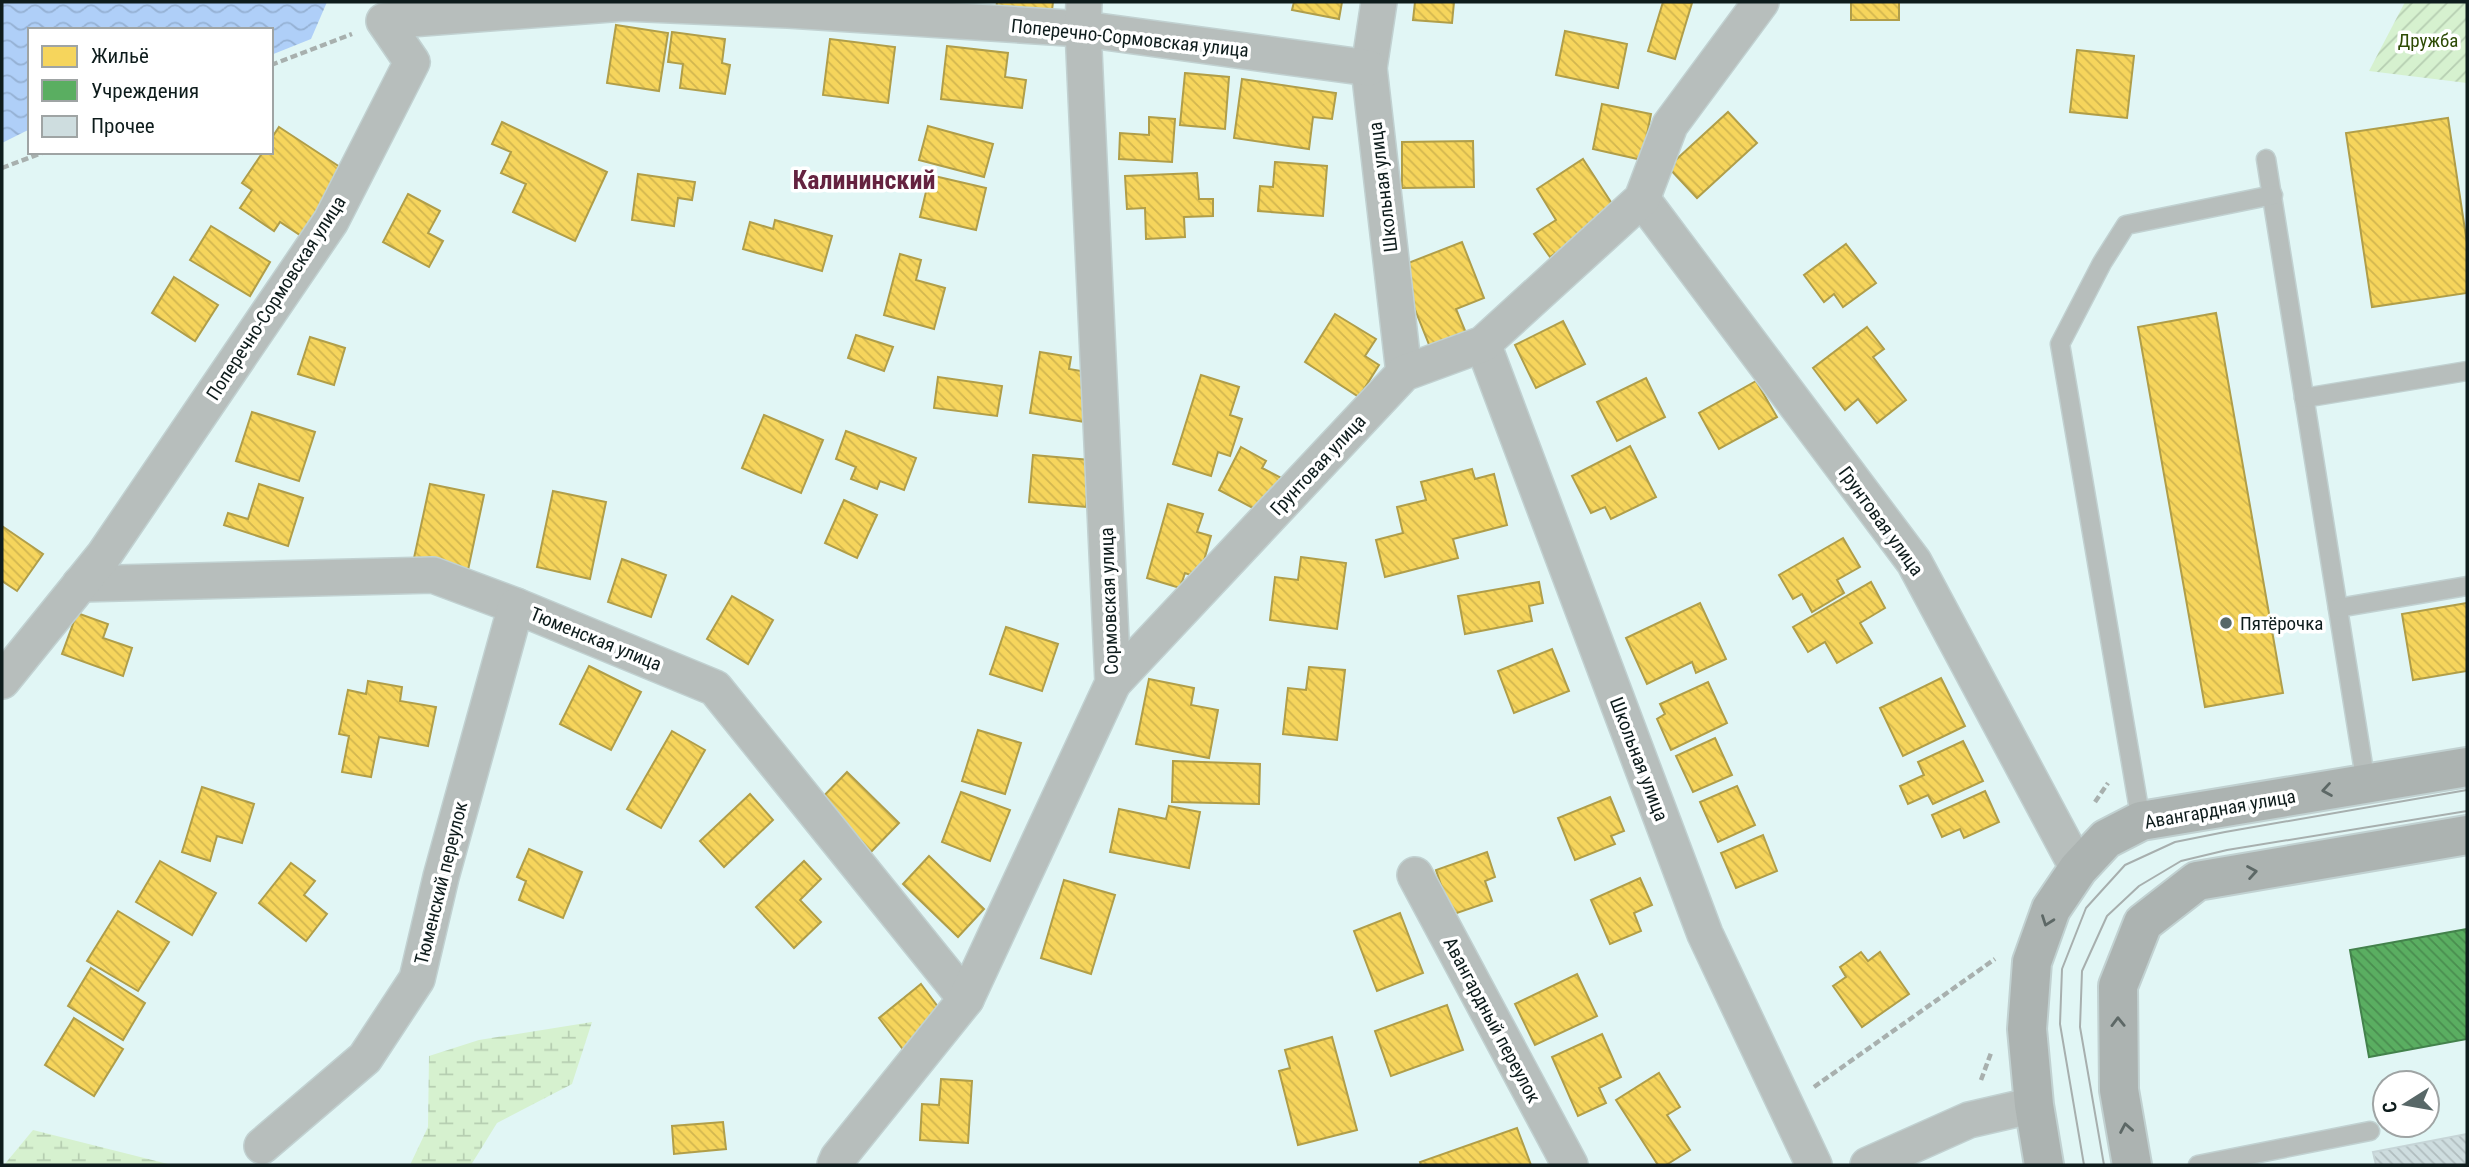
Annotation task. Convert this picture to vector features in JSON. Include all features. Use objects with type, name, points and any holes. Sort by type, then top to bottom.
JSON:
[{"type":"main road","name":"Авангардная улица","points":[[2044,1165],[2034,1105],[2027,1029],[2032,961],[2051,909],[2078,869],[2106,839],[2141,821],[2467,767]]},
{"type":"main road","points":[[2133,1165],[2119,1090],[2118,986],[2143,923],[2197,881],[2467,835]]},
{"type":"street","name":"Поперечно-Сормовская улица","points":[[2,681],[104,555],[331,221],[412,62],[384,21],[624,2],[788,10],[1083,15],[1369,68]]},
{"type":"street","name":"Школьная улица","points":[[1379,2],[1369,68],[1404,373]]},
{"type":"street","name":"Грунтовая улица","points":[[1113,683],[1404,373],[1483,344],[1642,199],[1670,125],[1761,2]]},
{"type":"street","name":"Сормовская улица","points":[[835,1165],[966,999],[1113,683],[1083,15]]},
{"type":"street","name":"Грунтовая улица","points":[[1642,199],[1914,562],[2078,869]]},
{"type":"street","name":"Школьная улица","points":[[1483,344],[1705,934],[1814,1165]]},
{"type":"street","name":"Тюменская улица","points":[[80,584],[433,575],[715,688],[966,999]]},
{"type":"street","name":"Тюменский переулок","points":[[262,1146],[365,1058],[417,979],[441,877],[516,606]]},
{"type":"street","name":"Авангардный переулок","points":[[1415,875],[1570,1165]]},
{"type":"street","points":[[1868,1165],[1969,1120],[2034,1105]]},
{"type":"lane","points":[[2266,159],[2366,784]]},
{"type":"lane","points":[[2141,821],[2060,344],[2102,263],[2126,225],[2273,195]]},
{"type":"lane","points":[[2304,398],[2467,372]]},
{"type":"lane","points":[[2338,608],[2467,586]]},
{"type":"lane","points":[[2198,1165],[2370,1131]]},
{"type":"path","points":[[273,64],[384,21]]},
{"type":"path","points":[[2,168],[39,154]]},
{"type":"path","points":[[1786,1106],[1997,958]]},
{"type":"green space","name":"Дружба","points":[[2405,2],[2467,2],[2467,83],[2369,71]]},
{"type":"green space","points":[[592,1022],[572,1084],[497,1123],[471,1165],[410,1165],[428,1127],[429,1056],[479,1040]]},
{"type":"green space","points":[[33,1130],[172,1165],[4,1165]]},
{"type":"water","points":[[2,2],[327,2],[311,39],[273,54],[273,28],[28,28],[28,130],[2,143]]},
{"type":"building: Жильё","points":[[997,2],[1053,2],[1051,18],[996,10]]},
{"type":"building: Жильё","points":[[1294,2],[1342,2],[1339,19],[1292,10]]},
{"type":"building: Жильё","points":[[1415,2],[1454,2],[1452,23],[1413,20]]},
{"type":"building: Жильё","points":[[1663,2],[1692,3],[1675,59],[1648,51]]},
{"type":"building: Жильё","points":[[1851,2],[1899,2],[1899,20],[1851,20]]},
{"type":"building: Жильё","points":[[616,25],[668,33],[659,91],[607,83]]},
{"type":"building: Жильё","points":[[1565,31],[1627,44],[1618,88],[1556,75]]},
{"type":"building: Жильё","points":[[672,32],[725,39],[722,63],[730,65],[725,94],[680,88],[683,64],[668,62]]},
{"type":"building: Жильё","points":[[830,39],[895,47],[888,103],[823,95]]},
{"type":"building: Жильё","points":[[947,46],[1008,53],[1005,77],[1026,80],[1022,108],[941,99]]},
{"type":"building: Жильё","points":[[2077,50],[2134,56],[2127,118],[2070,112]]},
{"type":"building: Жильё","points":[[1185,73],[1229,77],[1225,129],[1180,125]]},
{"type":"building: Жильё","points":[[1242,79],[1336,93],[1332,119],[1313,117],[1309,149],[1234,138]]},
{"type":"building: Жильё","points":[[1602,104],[1651,114],[1642,160],[1593,149]]},
{"type":"building: Жильё","points":[[1728,112],[1757,143],[1697,198],[1668,167]]},
{"type":"building: Жильё","points":[[1149,117],[1175,119],[1172,162],[1119,159],[1120,133],[1149,135]]},
{"type":"building: Жильё","points":[[2448,118],[2467,243],[2467,293],[2372,307],[2346,133]]},
{"type":"building: Жильё","points":[[502,122],[607,172],[575,241],[513,212],[526,184],[501,173],[511,152],[492,144]]},
{"type":"building: Жильё","points":[[928,126],[993,144],[984,177],[919,160]]},
{"type":"building: Жильё","points":[[279,127],[346,171],[303,237],[280,222],[274,231],[240,208],[252,190],[242,183],[262,154],[273,154],[273,136]]},
{"type":"building: Жильё","points":[[1473,141],[1474,187],[1402,188],[1402,142]]},
{"type":"building: Жильё","points":[[1583,159],[1618,213],[1550,257],[1534,234],[1556,220],[1537,189]]},
{"type":"building: Жильё","points":[[1275,162],[1327,166],[1323,216],[1258,211],[1260,186],[1273,187]]},
{"type":"building: Жильё","points":[[1197,173],[1199,199],[1213,199],[1213,216],[1184,217],[1185,237],[1146,239],[1145,208],[1127,209],[1125,176]]},
{"type":"building: Жильё","points":[[638,174],[695,182],[692,200],[678,198],[674,226],[632,220]]},
{"type":"building: Жильё","points":[[930,175],[986,188],[976,230],[920,217]]},
{"type":"building: Жильё","points":[[408,194],[440,211],[428,233],[443,241],[429,267],[383,242]]},
{"type":"building: Жильё","points":[[775,220],[832,236],[822,271],[743,249],[750,222],[773,229]]},
{"type":"building: Жильё","points":[[211,226],[270,262],[250,296],[190,260]]},
{"type":"building: Жильё","points":[[1462,242],[1484,298],[1456,309],[1466,333],[1430,347],[1398,267]]},
{"type":"building: Жильё","points":[[1846,244],[1876,283],[1843,307],[1834,294],[1824,302],[1804,275]]},
{"type":"building: Жильё","points":[[900,254],[921,260],[916,280],[945,288],[934,329],[884,315]]},
{"type":"building: Жильё","points":[[174,277],[218,305],[195,341],[152,313]]},
{"type":"building: Жильё","points":[[2216,313],[2283,693],[2205,707],[2138,327]]},
{"type":"building: Жильё","points":[[1335,314],[1376,339],[1365,356],[1379,365],[1359,397],[1305,362]]},
{"type":"building: Жильё","points":[[1563,321],[1585,364],[1536,388],[1515,345]]},
{"type":"building: Жильё","points":[[1867,327],[1884,349],[1873,357],[1906,400],[1877,423],[1858,399],[1845,410],[1813,368]]},
{"type":"building: Жильё","points":[[856,335],[893,347],[884,371],[848,358]]},
{"type":"building: Жильё","points":[[310,337],[345,348],[334,385],[298,374]]},
{"type":"building: Жильё","points":[[1040,352],[1071,357],[1069,369],[1093,373],[1085,422],[1030,413]]},
{"type":"building: Жильё","points":[[1201,375],[1239,387],[1230,415],[1242,419],[1230,456],[1218,452],[1211,476],[1173,464]]},
{"type":"building: Жильё","points":[[938,377],[1002,386],[997,416],[934,408]]},
{"type":"building: Жильё","points":[[1646,378],[1665,417],[1617,441],[1597,402]]},
{"type":"building: Жильё","points":[[1756,381],[1777,417],[1719,449],[1699,413]]},
{"type":"building: Жильё","points":[[252,412],[315,432],[299,481],[236,461]]},
{"type":"building: Жильё","points":[[764,415],[823,440],[801,493],[742,468]]},
{"type":"building: Жильё","points":[[846,431],[916,458],[904,490],[880,481],[877,489],[851,479],[856,467],[836,459]]},
{"type":"building: Жильё","points":[[1630,446],[1656,497],[1611,519],[1605,507],[1591,513],[1572,476]]},
{"type":"building: Жильё","points":[[1241,447],[1266,461],[1262,468],[1287,481],[1268,516],[1219,490]]},
{"type":"building: Жильё","points":[[1033,455],[1090,460],[1086,507],[1029,502]]},
{"type":"building: Жильё","points":[[1472,469],[1475,479],[1494,474],[1507,525],[1453,539],[1458,558],[1385,577],[1376,540],[1403,533],[1397,507],[1426,500],[1421,482]]},
{"type":"building: Жильё","points":[[259,484],[303,498],[288,546],[224,525],[228,513],[248,519]]},
{"type":"building: Жильё","points":[[430,484],[484,495],[468,570],[414,558]]},
{"type":"building: Жильё","points":[[553,491],[606,502],[590,579],[537,567]]},
{"type":"building: Жильё","points":[[844,500],[877,515],[857,558],[825,543]]},
{"type":"building: Жильё","points":[[1168,504],[1203,514],[1197,532],[1211,536],[1199,578],[1185,573],[1180,588],[1147,578]]},
{"type":"building: Жильё","points":[[2,526],[43,554],[17,591],[2,581]]},
{"type":"building: Жильё","points":[[1843,538],[1860,567],[1837,580],[1844,593],[1812,612],[1802,594],[1793,599],[1779,575]]},
{"type":"building: Жильё","points":[[1301,557],[1346,563],[1337,629],[1270,620],[1275,577],[1298,580]]},
{"type":"building: Жильё","points":[[622,559],[666,575],[651,617],[608,602]]},
{"type":"building: Жильё","points":[[1539,582],[1543,603],[1529,606],[1532,621],[1465,634],[1458,596]]},
{"type":"building: Жильё","points":[[1871,582],[1885,608],[1860,623],[1872,643],[1837,663],[1825,642],[1808,652],[1793,627]]},
{"type":"building: Жильё","points":[[732,596],[773,620],[748,664],[707,639]]},
{"type":"building: Жильё","points":[[1700,603],[1726,659],[1696,673],[1692,662],[1647,684],[1626,638]]},
{"type":"building: Жильё","points":[[2467,603],[2467,671],[2413,680],[2402,614]]},
{"type":"building: Жильё","points":[[77,613],[108,624],[103,638],[132,648],[123,676],[62,654]]},
{"type":"building: Жильё","points":[[1006,627],[1058,644],[1042,691],[990,674]]},
{"type":"building: Жильё","points":[[1552,649],[1569,691],[1514,713],[1498,671]]},
{"type":"building: Жильё","points":[[589,666],[641,692],[611,750],[560,724]]},
{"type":"building: Жильё","points":[[1309,667],[1345,670],[1337,740],[1283,734],[1288,688],[1306,690]]},
{"type":"building: Жильё","points":[[1941,678],[1965,726],[1903,756],[1880,708]]},
{"type":"building: Жильё","points":[[1149,679],[1194,688],[1191,705],[1218,710],[1209,758],[1136,744]]},
{"type":"building: Жильё","points":[[368,681],[402,687],[400,701],[436,707],[428,746],[379,737],[371,777],[342,772],[349,736],[339,734],[348,690],[366,694]]},
{"type":"building: Жильё","points":[[1708,682],[1727,723],[1671,750],[1657,719],[1665,714],[1660,704]]},
{"type":"building: Жильё","points":[[978,730],[1021,743],[1005,794],[962,781]]},
{"type":"building: Жильё","points":[[672,731],[705,750],[661,828],[627,809]]},
{"type":"building: Жильё","points":[[1715,738],[1732,775],[1693,792],[1676,756]]},
{"type":"building: Жильё","points":[[1963,741],[1983,781],[1933,804],[1928,795],[1908,804],[1900,786],[1924,775],[1918,762]]},
{"type":"building: Жильё","points":[[1173,761],[1260,764],[1259,804],[1172,802]]},
{"type":"building: Жильё","points":[[847,772],[899,823],[867,856],[815,805]]},
{"type":"building: Жильё","points":[[1737,786],[1755,825],[1718,842],[1700,802]]},
{"type":"building: Жильё","points":[[202,787],[254,804],[242,843],[217,836],[210,861],[182,852]]},
{"type":"building: Жильё","points":[[1985,791],[1999,822],[1964,838],[1960,829],[1942,837],[1932,815]]},
{"type":"building: Жильё","points":[[961,792],[1010,810],[990,861],[942,842]]},
{"type":"building: Жильё","points":[[750,794],[773,820],[724,867],[700,841]]},
{"type":"building: Жильё","points":[[1610,797],[1624,831],[1611,836],[1615,844],[1575,860],[1558,818]]},
{"type":"building: Жильё","points":[[1169,806],[1200,812],[1189,868],[1110,852],[1119,809],[1166,819]]},
{"type":"building: Жильё","points":[[1763,835],[1777,871],[1736,888],[1721,853]]},
{"type":"building: Жильё","points":[[529,849],[582,872],[563,918],[519,900],[526,881],[517,877]]},
{"type":"building: Жильё","points":[[1487,852],[1495,877],[1485,881],[1492,901],[1451,915],[1436,870]]},
{"type":"building: Жильё","points":[[929,856],[984,909],[958,937],[903,884]]},
{"type":"building: Жильё","points":[[160,861],[216,893],[192,935],[136,902]]},
{"type":"building: Жильё","points":[[804,861],[821,879],[800,900],[821,922],[794,948],[756,907]]},
{"type":"building: Жильё","points":[[291,863],[315,881],[304,895],[327,914],[306,941],[259,903]]},
{"type":"building: Жильё","points":[[1640,878],[1652,905],[1634,913],[1641,931],[1610,944],[1591,900]]},
{"type":"building: Жильё","points":[[1064,880],[1115,895],[1091,974],[1041,958]]},
{"type":"building: Жильё","points":[[118,911],[169,942],[138,991],[87,961]]},
{"type":"building: Жильё","points":[[1400,913],[1423,973],[1377,991],[1354,931]]},
{"type":"building: Жильё","points":[[1861,952],[1868,961],[1880,952],[1909,994],[1862,1027],[1833,986],[1846,977],[1840,967]]},
{"type":"building: Жильё","points":[[91,968],[145,1003],[123,1040],[68,1006]]},
{"type":"building: Жильё","points":[[1577,974],[1597,1016],[1535,1045],[1515,1004]]},
{"type":"building: Жильё","points":[[921,984],[941,1011],[905,1052],[879,1018]]},
{"type":"building: Жильё","points":[[1447,1005],[1463,1050],[1391,1076],[1375,1031]]},
{"type":"building: Жильё","points":[[74,1018],[123,1049],[94,1096],[45,1065]]},
{"type":"building: Жильё","points":[[1602,1034],[1621,1077],[1599,1088],[1606,1103],[1578,1116],[1552,1057]]},
{"type":"building: Жильё","points":[[1332,1037],[1357,1130],[1298,1145],[1279,1071],[1290,1068],[1285,1050]]},
{"type":"building: Жильё","points":[[1659,1073],[1680,1107],[1667,1115],[1690,1150],[1666,1165],[1658,1165],[1616,1100]]},
{"type":"building: Жильё","points":[[941,1079],[972,1081],[968,1143],[920,1140],[922,1104],[939,1105]]},
{"type":"building: Жильё","points":[[723,1122],[726,1149],[674,1154],[672,1126]]},
{"type":"building: Жильё","points":[[1517,1128],[1531,1165],[1421,1165],[1420,1162]]},
{"type":"building: Учреждения","points":[[2467,929],[2467,1039],[2369,1057],[2350,950]]},
{"type":"building: Прочее","points":[[2467,1134],[2467,1165],[2376,1165],[2373,1152]]},
{"type":"tram line","points":[[2084,1165],[2060,1024],[2062,969],[2086,908],[2125,865],[2175,842],[2467,790]]},
{"type":"tram line","points":[[2104,1165],[2080,1027],[2082,971],[2107,916],[2139,886],[2181,861],[2227,850],[2467,811]]},
{"type":"place","name":"Пятёрочка","points":[[2226,623]]},
{"type":"district","name":"Калининский","points":[[864,180]]}]
